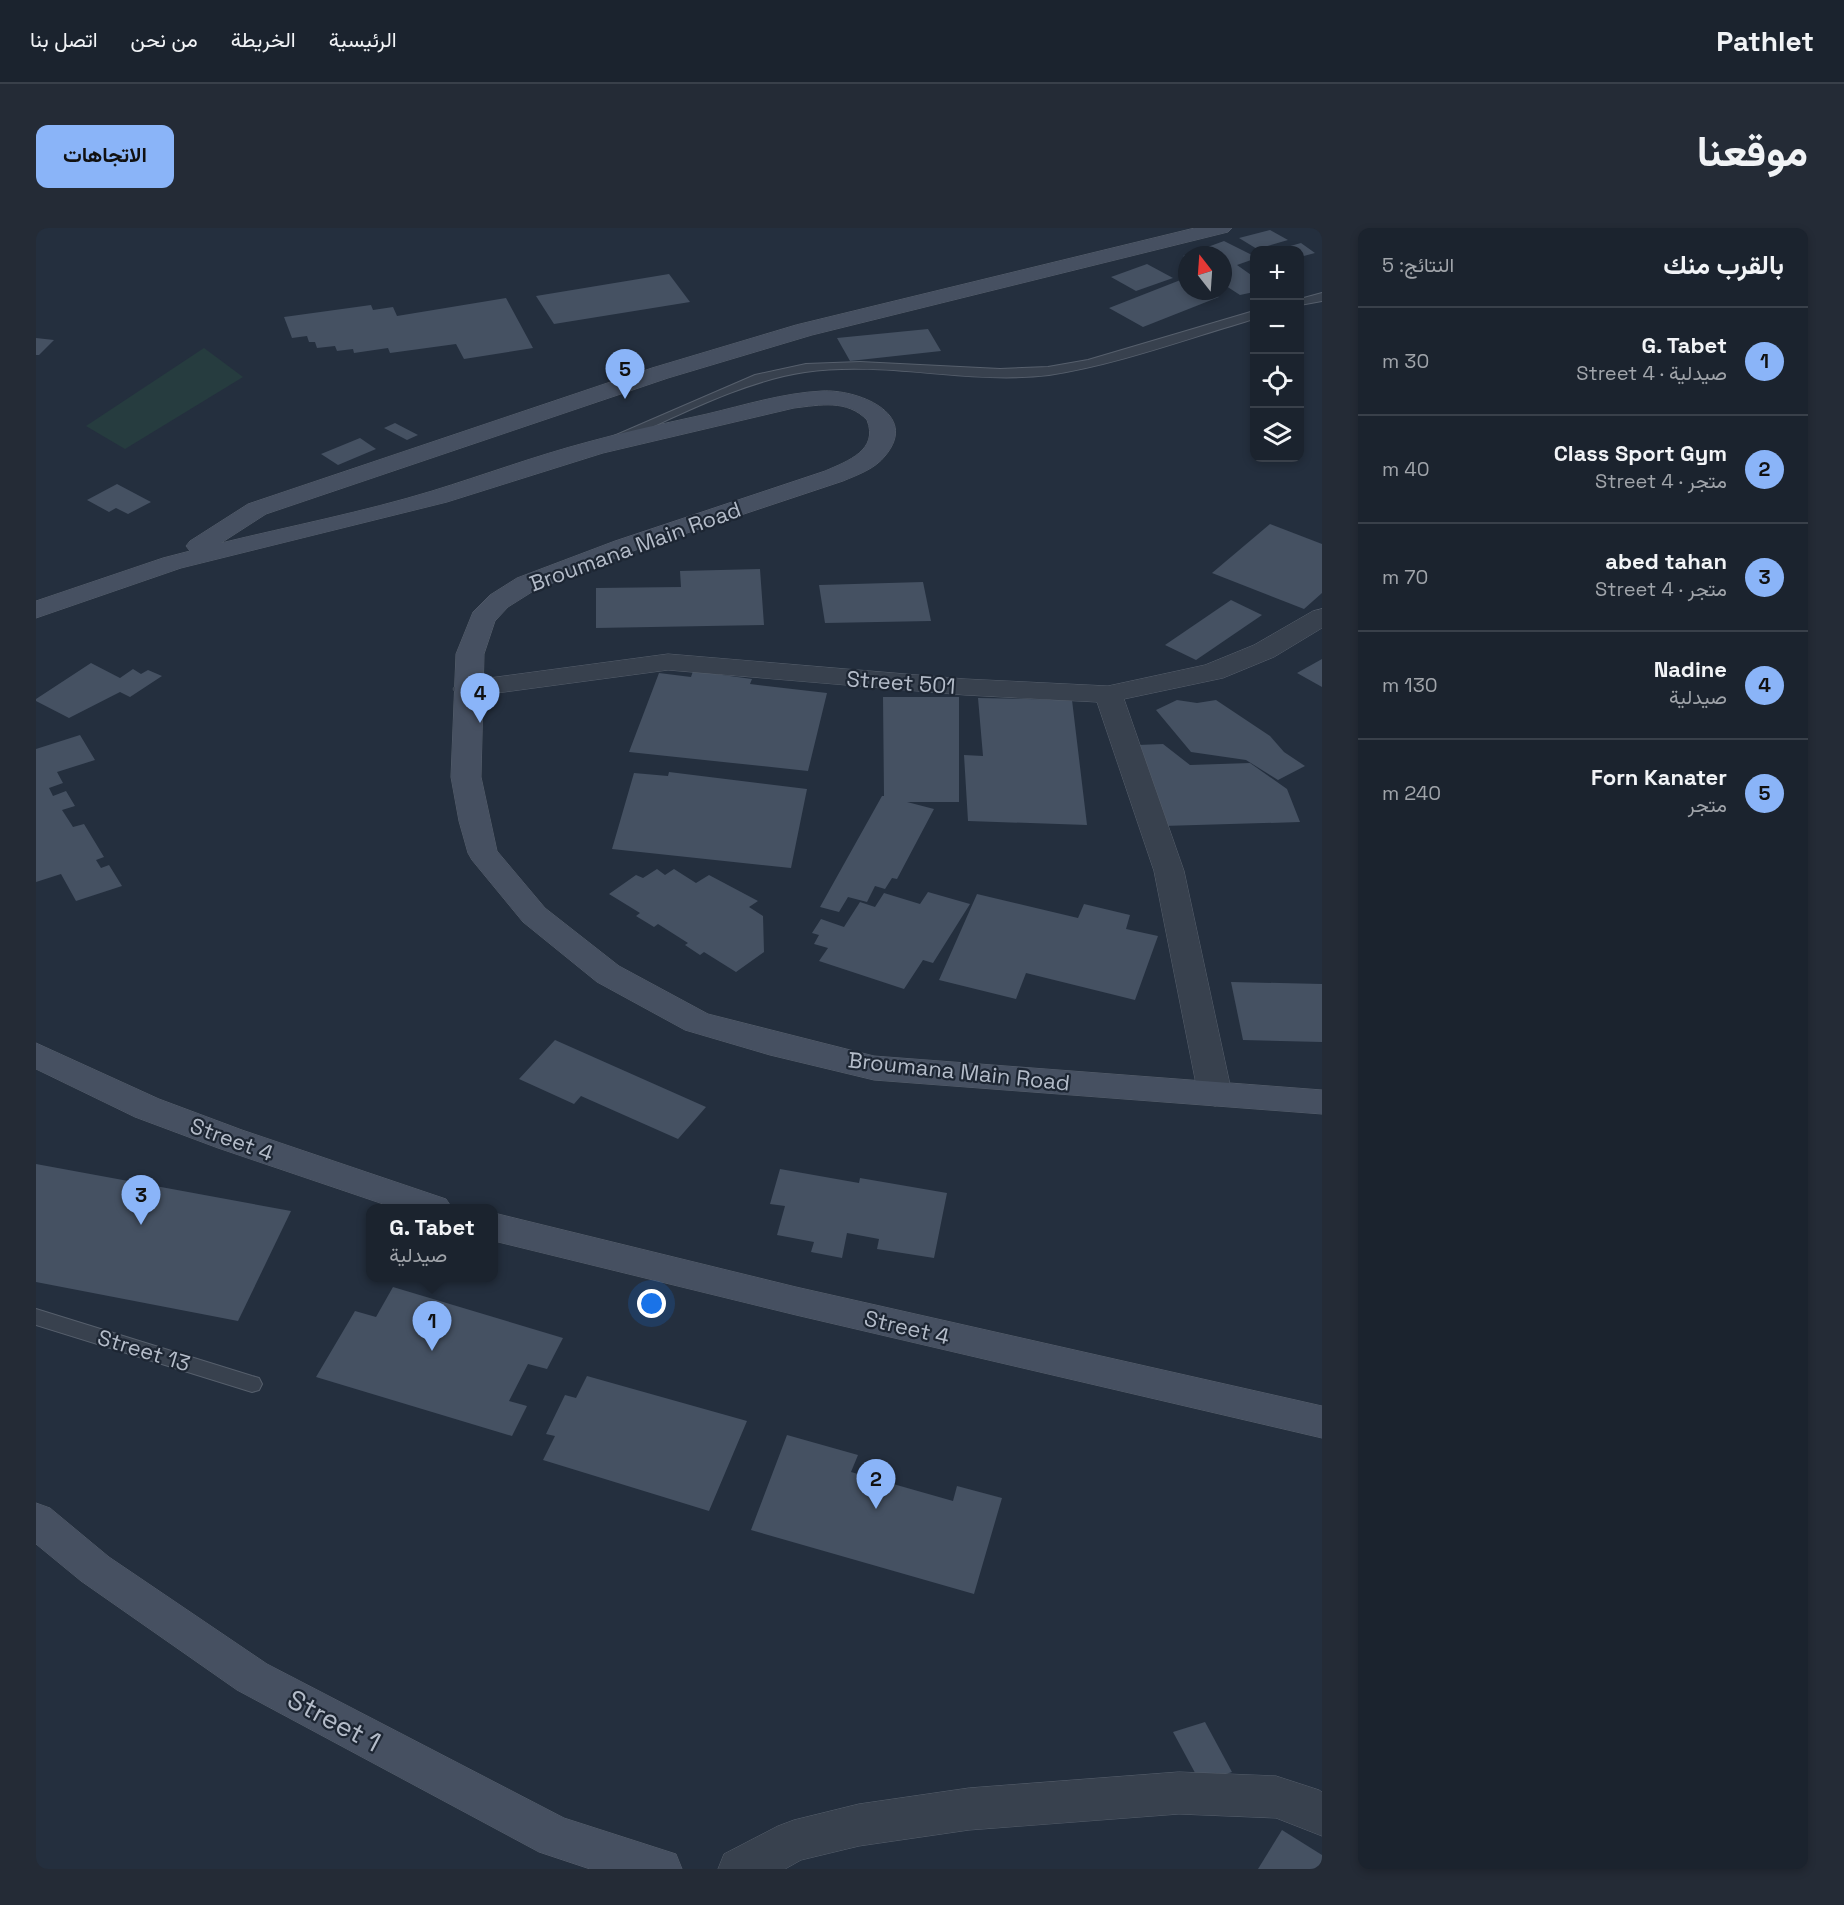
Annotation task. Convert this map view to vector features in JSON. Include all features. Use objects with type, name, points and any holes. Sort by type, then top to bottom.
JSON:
[{"type":"street","points":[[172,563],[257,509],[660,373],[804,330],[1221,228]]},
{"type":"street","name":"Broumana Main Road","points":[[36,610],[172,563],[438,497],[596,447],[747,410],[825,398],[852,400],[868,408],[879,419],[883,432],[881,446],[866,461],[834,476],[624,546],[526,584],[499,601],[482,618],[470,654],[467,689],[466,777],[483,854],[534,915],[618,979],[697,1022],[770,1043],[874,1068],[1322,1102]]},
{"type":"street","name":"Street 501","points":[[467,689],[669,662],[954,686],[1108,694],[1213,672],[1264,651],[1322,617]]},
{"type":"street","points":[[1108,694],[1169,871],[1215,1094]]},
{"type":"street","name":"Street 4","points":[[36,1055],[147,1108],[419,1204]]},
{"type":"street","name":"Street 4","points":[[498,1228],[796,1301],[1322,1422]]},
{"type":"street","name":"Street 1","points":[[36,1520],[95,1569],[252,1677],[555,1837],[660,1869]]},
{"type":"street","points":[[740,1869],[794,1841],[859,1825],[969,1809],[1179,1793],[1276,1797],[1304,1805],[1322,1815]]},
{"type":"lane","points":[[1304,301],[1322,297]]},
{"type":"lane","points":[[596,447],[759,378],[806,369],[860,366],[1000,373],[1048,371],[1090,363],[1250,316]]},
{"type":"lane","name":"Street 13","points":[[36,1317],[252,1384]]},
{"type":"green space","points":[[204,348],[243,377],[125,449],[86,426]]},
{"type":"building","points":[[1270,230],[1288,240],[1267,246],[1252,246],[1239,238]]},
{"type":"building","points":[[1224,241],[1250,254],[1250,260],[1237,265],[1250,274],[1250,293],[1240,295],[1232,290],[1232,246],[1210,246]]},
{"type":"building","points":[[1301,243],[1315,253],[1304,256],[1304,246],[1290,246]]},
{"type":"building","points":[[1147,264],[1173,278],[1136,291],[1111,277]]},
{"type":"building","points":[[669,274],[690,302],[554,324],[536,296]]},
{"type":"building","points":[[1178,281],[1178,300],[1211,300],[1143,327],[1109,308]]},
{"type":"building","points":[[506,298],[533,348],[464,359],[456,344],[390,353],[388,348],[354,353],[353,349],[337,351],[335,346],[317,348],[315,342],[309,342],[307,336],[292,338],[284,317],[371,305],[373,310],[393,307],[397,316]]},
{"type":"building","points":[[928,329],[941,351],[850,361],[837,338]]},
{"type":"building","points":[[36,338],[54,340],[39,355],[36,355]]},
{"type":"building","points":[[395,423],[418,435],[407,440],[384,428]]},
{"type":"building","points":[[360,438],[376,449],[338,465],[321,454]]},
{"type":"building","points":[[117,484],[151,502],[128,514],[116,508],[109,512],[87,500]]},
{"type":"building","points":[[1270,524],[1322,544],[1322,593],[1304,609],[1212,573]]},
{"type":"building","points":[[760,569],[764,625],[596,628],[596,588],[681,587],[680,571]]},
{"type":"building","points":[[923,582],[931,621],[825,623],[819,585]]},
{"type":"building","points":[[1231,600],[1262,615],[1196,660],[1165,645]]},
{"type":"building","points":[[1322,659],[1322,687],[1297,673]]},
{"type":"building","points":[[91,663],[120,678],[133,669],[141,674],[148,670],[162,676],[130,697],[120,692],[69,718],[36,701]]},
{"type":"building","points":[[693,671],[752,679],[750,684],[827,693],[808,771],[629,752],[659,673],[691,677]]},
{"type":"building","points":[[883,697],[959,697],[959,802],[907,802],[934,809],[897,879],[892,878],[885,889],[875,886],[867,902],[848,897],[839,912],[820,907],[884,796]]},
{"type":"building","points":[[978,698],[1072,700],[1087,825],[968,821],[964,755],[983,756]]},
{"type":"building","points":[[1177,700],[1197,703],[1216,700],[1270,736],[1284,752],[1305,766],[1278,780],[1246,760],[1191,752],[1156,710]]},
{"type":"building","points":[[80,735],[95,760],[57,772],[63,783],[49,788],[53,796],[66,791],[75,806],[62,810],[73,827],[84,824],[104,857],[96,860],[101,868],[109,865],[122,886],[76,901],[61,874],[36,882],[36,749]]},
{"type":"building","points":[[1163,744],[1190,765],[1250,763],[1287,789],[1300,822],[1163,826],[1138,745]]},
{"type":"building","points":[[669,772],[807,789],[791,868],[612,849],[634,773],[668,776]]},
{"type":"building","points":[[657,869],[665,875],[674,869],[696,883],[709,875],[758,901],[749,907],[763,916],[764,952],[736,972],[704,952],[700,955],[685,945],[688,943],[658,924],[654,927],[636,916],[640,913],[609,894],[636,875],[643,878]]},
{"type":"building","points":[[928,892],[970,904],[933,963],[923,960],[904,989],[819,961],[828,948],[814,944],[819,935],[812,933],[821,919],[844,927],[860,902],[875,907],[884,893],[920,904]]},
{"type":"building","points":[[977,894],[1078,918],[1084,904],[1130,915],[1126,929],[1158,936],[1135,1000],[1026,973],[1016,999],[939,980]]},
{"type":"building","points":[[1231,982],[1322,984],[1322,1042],[1243,1040]]},
{"type":"building","points":[[555,1040],[706,1107],[678,1139],[581,1096],[574,1104],[519,1079]]},
{"type":"building","points":[[36,1164],[291,1211],[238,1321],[36,1282]]},
{"type":"building","points":[[780,1169],[859,1183],[860,1178],[947,1193],[934,1258],[877,1249],[879,1239],[847,1233],[842,1258],[811,1252],[814,1242],[777,1235],[785,1206],[770,1204]]},
{"type":"building","points":[[393,1287],[563,1338],[547,1369],[528,1364],[509,1401],[527,1406],[512,1436],[316,1377],[355,1311],[376,1317]]},
{"type":"building","points":[[587,1376],[747,1421],[709,1511],[543,1460],[555,1436],[546,1434],[565,1395],[576,1398]]},
{"type":"building","points":[[787,1435],[858,1455],[851,1472],[953,1501],[957,1486],[1002,1498],[974,1594],[751,1530]]},
{"type":"building","points":[[1205,1722],[1232,1772],[1200,1782],[1173,1732]]},
{"type":"building","points":[[1282,1830],[1322,1855],[1322,1869],[1258,1869]]},
{"type":"place","name":"Forn Kanater","points":[[625,399]]},
{"type":"place","name":"Nadine","points":[[480,723]]},
{"type":"place","name":"abed tahan","points":[[141,1225]]},
{"type":"place","name":"G. Tabet","points":[[432,1351]]},
{"type":"place","name":"Class Sport Gym","points":[[876,1509]]}]
